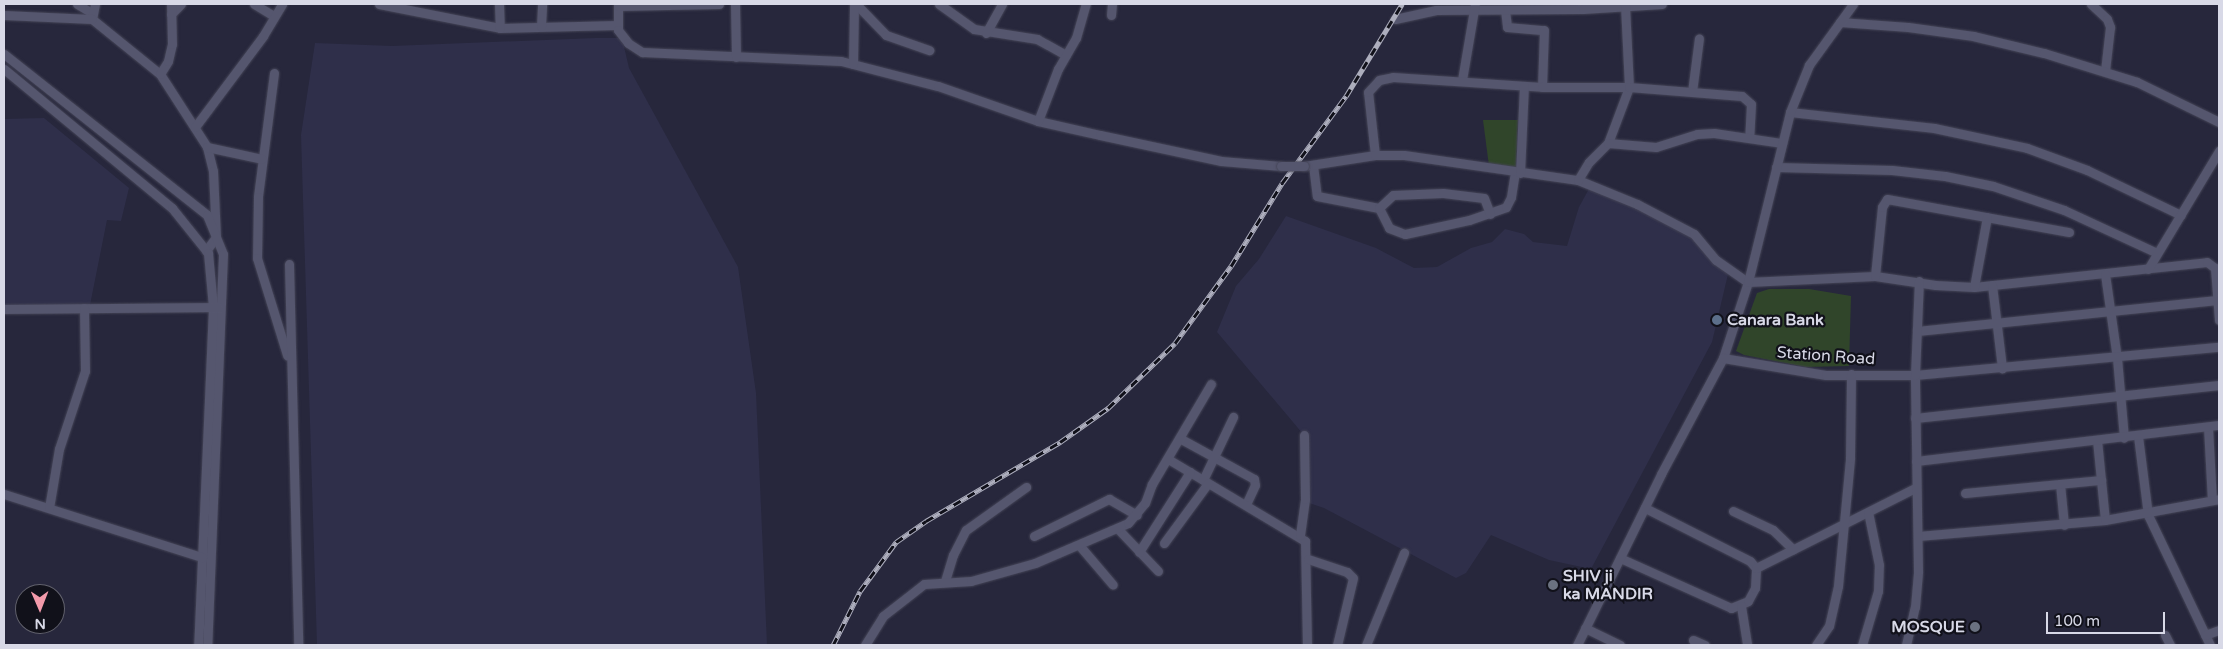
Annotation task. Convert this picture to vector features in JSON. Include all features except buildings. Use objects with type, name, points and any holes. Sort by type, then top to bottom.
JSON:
[{"type":"street","points":[[77,4],[160,74],[207,147],[213,171],[216,237],[206,251]]},
{"type":"street","points":[[92,16],[95,4]]},
{"type":"street","points":[[160,74],[168,61],[172,44],[171,4]]},
{"type":"street","points":[[171,14],[181,4]]},
{"type":"street","points":[[254,4],[274,16]]},
{"type":"street","points":[[194,126],[263,36],[282,4]]},
{"type":"street","points":[[380,4],[500,28],[618,25]]},
{"type":"street","points":[[499,4],[500,28]]},
{"type":"street","points":[[541,26],[542,4]]},
{"type":"street","points":[[718,4],[618,5],[618,25],[628,43],[642,52],[853,64],[938,86],[1038,121],[1221,161],[1282,166],[1308,165],[1375,155],[1404,155],[1578,180],[1637,204],[1694,234],[1716,260],[1748,282],[1875,276],[1943,286],[1974,287],[2212,263],[2219,320]]},
{"type":"street","points":[[735,4],[736,57]]},
{"type":"street","points":[[853,64],[855,4]]},
{"type":"street","points":[[855,4],[886,35],[929,50]]},
{"type":"street","points":[[939,4],[974,29],[986,33],[1037,39],[1066,55]]},
{"type":"street","points":[[986,33],[1002,4]]},
{"type":"street","points":[[1038,121],[1049,89],[1079,32],[1086,4]]},
{"type":"street","points":[[1111,15],[1112,4]]},
{"type":"street","points":[[1394,19],[1436,10],[1475,7],[1505,10],[1662,4]]},
{"type":"street","points":[[1577,645],[1645,508],[1723,358],[1748,282],[1790,112],[1809,65],[1853,4]]},
{"type":"street","points":[[2091,4],[2107,19],[2110,27],[2106,71]]},
{"type":"street","points":[[1578,180],[1589,162],[1608,143],[1629,87],[1625,5]]},
{"type":"street","points":[[1462,80],[1475,7]]},
{"type":"street","points":[[1505,10],[1507,27],[1544,30],[1542,87]]},
{"type":"street","points":[[4,15],[92,16]]},
{"type":"street","points":[[1840,22],[1908,27],[1973,36],[2106,71],[2137,82],[2219,122]]},
{"type":"street","points":[[1692,92],[1699,38]]},
{"type":"street","points":[[4,54],[206,215],[223,254],[217,307],[198,645]]},
{"type":"street","points":[[4,69],[172,208],[206,251],[217,307],[206,645]]},
{"type":"street","points":[[274,73],[262,159],[257,258],[290,365]]},
{"type":"street","points":[[1375,155],[1367,104],[1372,85],[1393,78],[1462,80],[1542,87],[1629,87],[1748,98],[1752,104],[1749,137]]},
{"type":"street","points":[[1378,208],[1389,228],[1405,234],[1490,214],[1510,202],[1517,172],[1524,86]]},
{"type":"street","points":[[1790,112],[1934,128],[2028,148],[2087,170],[2181,215]]},
{"type":"street","points":[[1608,143],[1656,147],[1697,134],[1749,137],[1782,143]]},
{"type":"street","points":[[207,147],[262,159]]},
{"type":"street","points":[[2148,269],[2219,151]]},
{"type":"street","points":[[1308,165],[1317,196],[1378,208]]},
{"type":"street","points":[[1776,168],[1892,170],[1945,176],[1993,186],[2064,210],[2157,253]]},
{"type":"street","points":[[1378,208],[1393,195],[1443,194],[1484,198],[1490,214]]},
{"type":"street","points":[[1875,276],[1882,207],[1887,199],[2069,232]]},
{"type":"street","points":[[1974,287],[1987,217]]},
{"type":"street","points":[[289,264],[298,645]]},
{"type":"street","points":[[2105,274],[2117,358],[2124,438]]},
{"type":"street","points":[[1906,645],[1915,607],[1918,536],[1915,488],[1915,375],[1919,281]]},
{"type":"street","points":[[1992,285],[2002,368]]},
{"type":"street","points":[[1917,331],[2217,300]]},
{"type":"street","points":[[4,309],[217,307]]},
{"type":"street","points":[[49,508],[59,449],[85,371],[84,308]]},
{"type":"street","name":"Station Road","points":[[1723,358],[1792,372],[1915,375],[2117,358],[2219,347]]},
{"type":"street","points":[[1816,645],[1828,626],[1835,606],[1850,458],[1851,374]]},
{"type":"street","points":[[865,645],[883,616],[924,584],[985,578],[1036,563],[1118,529],[1137,515],[1211,384]]},
{"type":"street","points":[[1915,418],[2121,398],[2219,385]]},
{"type":"street","points":[[1164,543],[1206,481],[1214,456],[1233,418]]},
{"type":"street","points":[[1916,461],[2219,426]]},
{"type":"street","points":[[1918,536],[2064,525],[2148,515],[2216,500],[2208,427]]},
{"type":"street","points":[[1300,535],[1305,499],[1304,436]]},
{"type":"street","points":[[2138,436],[2148,515],[2210,645]]},
{"type":"street","points":[[1181,439],[1254,479],[1255,485],[1246,504]]},
{"type":"street","points":[[2097,440],[2105,520]]},
{"type":"street","points":[[1168,460],[1300,535],[1305,541],[1308,559],[1307,645]]},
{"type":"street","points":[[1139,552],[1190,472]]},
{"type":"street","points":[[1965,493],[2101,480]]},
{"type":"street","points":[[2060,484],[2064,525]]},
{"type":"street","points":[[945,581],[953,555],[966,530],[1026,487]]},
{"type":"street","points":[[1756,568],[1915,488]]},
{"type":"street","points":[[4,494],[202,558]]},
{"type":"street","points":[[1034,536],[1109,499],[1137,515]]},
{"type":"street","points":[[1645,508],[1738,552],[1756,568]]},
{"type":"street","points":[[1733,511],[1773,530],[1793,549]]},
{"type":"street","points":[[1862,645],[1878,591],[1878,556],[1868,512]]},
{"type":"street","points":[[1118,529],[1158,571]]},
{"type":"street","points":[[1079,545],[1113,585]]},
{"type":"street","points":[[1366,645],[1404,553]]},
{"type":"street","points":[[1620,558],[1720,605],[1741,606]]},
{"type":"street","points":[[1308,559],[1347,572],[1353,578],[1337,645]]},
{"type":"street","points":[[1746,645],[1741,606],[1755,588],[1756,568]]},
{"type":"street","points":[[1585,628],[1620,645]]},
{"type":"street","points":[[2205,635],[2219,630]]},
{"type":"street","points":[[2166,635],[2170,645]]},
{"type":"street","points":[[1693,640],[1705,645]]},
{"type":"shaded area","points":[[622,38],[629,68],[738,267],[756,393],[767,645],[317,645],[301,135],[315,43],[392,46]]},
{"type":"shaded area","points":[[44,118],[129,188],[121,221],[107,220],[90,305],[4,310],[4,119]]},
{"type":"shaded area","points":[[1590,187],[1677,225],[1727,268],[1728,274],[1712,342],[1591,569],[1549,560],[1491,535],[1466,573],[1456,578],[1324,508],[1303,501],[1303,434],[1217,332],[1236,286],[1259,259],[1286,216],[1376,248],[1414,268],[1437,267],[1471,248],[1492,242],[1505,229],[1524,234],[1533,242],[1567,246],[1579,207]]},
{"type":"green space","points":[[1483,120],[1518,120],[1516,169],[1489,166]]},
{"type":"green space","points":[[1769,289],[1809,289],[1851,296],[1849,366],[1806,367],[1744,355],[1736,351],[1757,293]]},
{"type":"railway","points":[[833,645],[860,591],[896,542],[926,521],[1060,442],[1108,408],[1175,343],[1231,266],[1282,183],[1346,96],[1402,4]]},
{"type":"place","name":"Canara Bank","points":[[1717,320]]},
{"type":"place","name":"SHIV ji ka MANDIR","points":[[1553,585]]},
{"type":"place","name":"MOSQUE","points":[[1975,627]]}]
